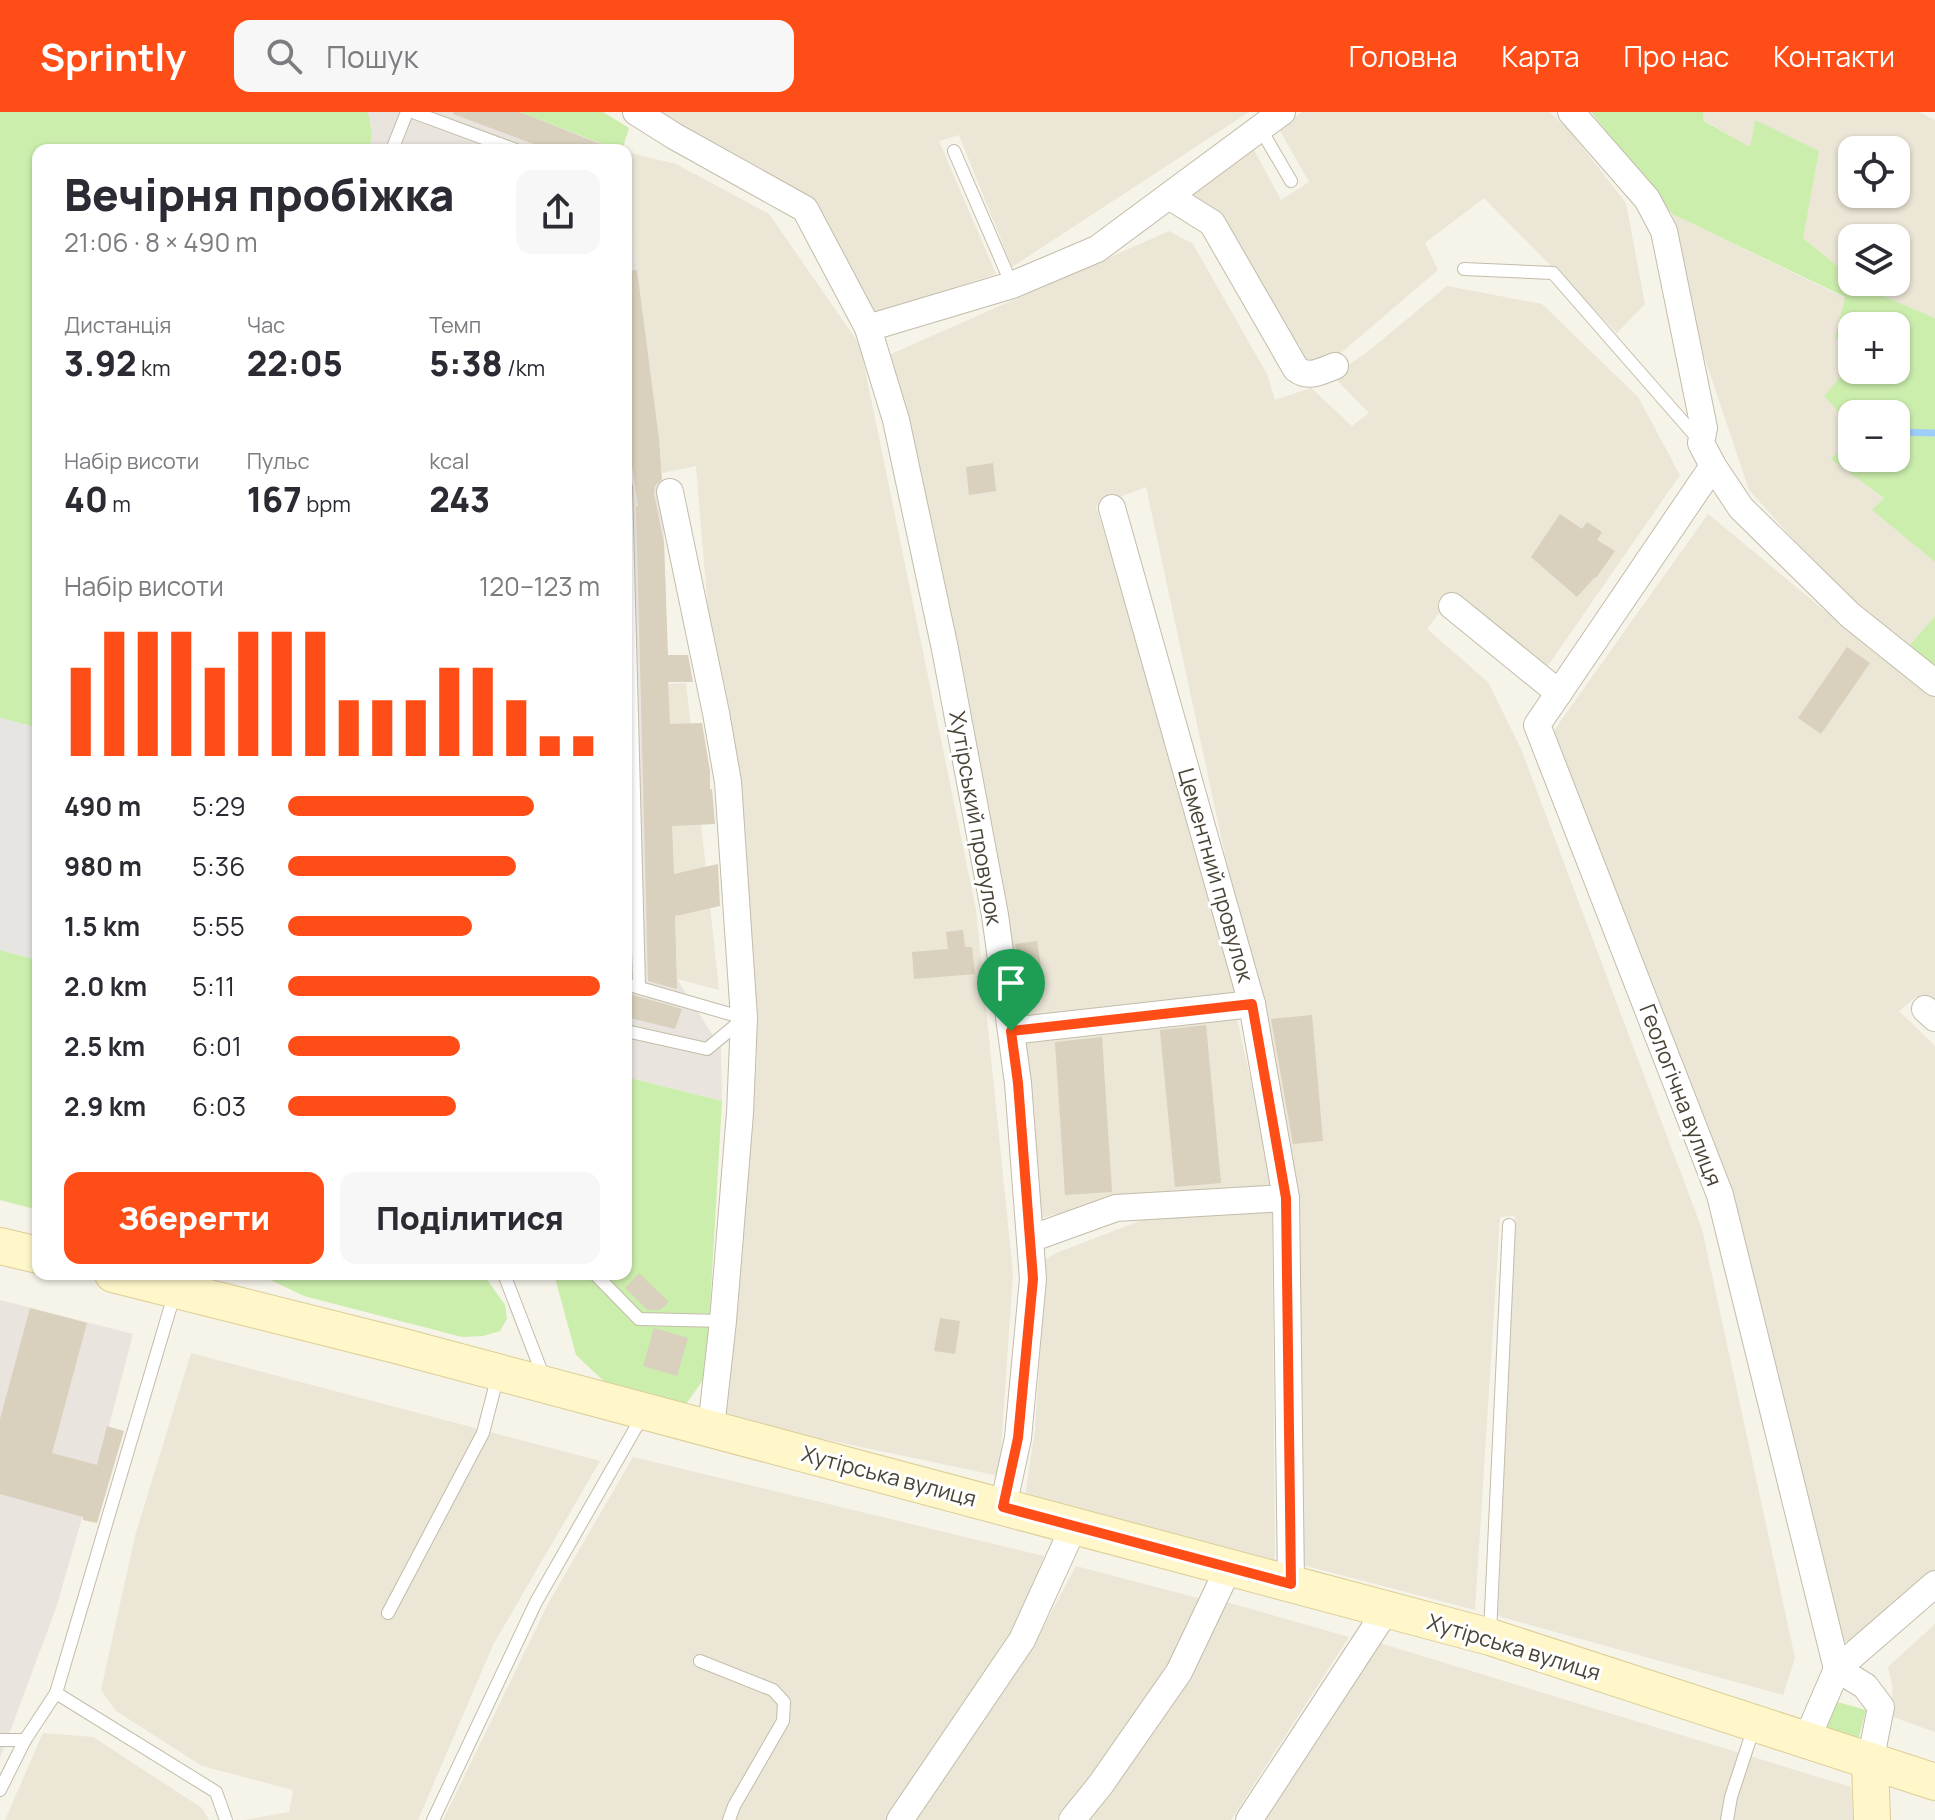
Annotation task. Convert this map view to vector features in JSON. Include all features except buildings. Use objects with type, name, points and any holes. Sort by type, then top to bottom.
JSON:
[{"type":"main road","points":[[0,1246],[32,1254]]},
{"type":"main road","name":"Хутірська вулиця","points":[[146,1280],[179,1286],[1490,1637],[1935,1782]]},
{"type":"main road","points":[[1870,1762],[1872,1820]]},
{"type":"street","name":"Хутірський провулок","points":[[636,112],[805,209],[868,328],[896,420],[945,649],[995,915],[1018,1083],[1033,1279],[1018,1438],[1003,1507]]},
{"type":"street","points":[[868,328],[1012,285],[1097,249],[1282,112]]},
{"type":"street","points":[[1571,112],[1647,199],[1664,231],[1707,454],[1741,508],[1839,605],[1935,683]]},
{"type":"street","points":[[1169,196],[1212,223],[1296,369],[1310,375],[1335,366]]},
{"type":"street","name":"Геологічна вулиця","points":[[1707,454],[1537,725],[1720,1195],[1837,1669]]},
{"type":"street","points":[[670,492],[728,782],[744,1018],[740,1113],[711,1428]]},
{"type":"street","name":"Цементний провулок","points":[[1112,508],[1252,1004],[1286,1198],[1291,1584]]},
{"type":"street","points":[[1452,606],[1559,693]]},
{"type":"street","points":[[1011,1031],[1252,1004]]},
{"type":"street","points":[[1030,1239],[1116,1208],[1286,1198]]},
{"type":"street","points":[[900,1820],[1022,1640],[1074,1526]]},
{"type":"street","points":[[1072,1820],[1101,1784],[1179,1672],[1229,1567]]},
{"type":"street","points":[[1806,1741],[1837,1669],[1935,1584]]},
{"type":"street","points":[[1249,1820],[1387,1609]]},
{"type":"street","points":[[1837,1669],[1865,1686],[1881,1707],[1870,1762]]},
{"type":"lane","points":[[395,144],[410,112],[499,144]]},
{"type":"lane","points":[[1260,128],[1291,181]]},
{"type":"lane","points":[[954,151],[1012,285]]},
{"type":"lane","points":[[1464,269],[1553,273],[1707,454]]},
{"type":"lane","points":[[632,986],[744,1018]]},
{"type":"lane","points":[[632,1032],[707,1049],[744,1018]]},
{"type":"lane","points":[[1490,1637],[1509,1225]]},
{"type":"lane","points":[[506,1280],[547,1385]]},
{"type":"lane","points":[[601,1280],[639,1319],[723,1321]]},
{"type":"lane","points":[[0,1790],[25,1740],[56,1693],[179,1286]]},
{"type":"lane","points":[[388,1613],[483,1433],[499,1372]]},
{"type":"lane","points":[[433,1820],[536,1602],[645,1411]]},
{"type":"lane","points":[[700,1661],[773,1690],[784,1702],[783,1721],[729,1820]]},
{"type":"lane","points":[[56,1693],[216,1792],[226,1820]]},
{"type":"lane","points":[[1727,1820],[1731,1797],[1755,1724]]},
{"type":"lane","points":[[0,1740],[25,1740]]},
{"type":"shaded area","points":[[368,112],[520,112],[603,144],[370,144],[372,134]]},
{"type":"shaded area","points":[[644,112],[1249,112],[1012,267],[959,135],[939,141],[996,274],[867,315],[812,208]]},
{"type":"shaded area","points":[[1302,112],[1549,112],[1569,130],[1626,203],[1645,304],[1617,333],[1484,198],[1425,243],[1438,270],[1329,363],[1303,367],[1291,358],[1301,346],[1276,328],[1184,198],[1253,148],[1281,200],[1309,182],[1279,129]]},
{"type":"shaded area","points":[[1703,112],[1919,112],[1935,120],[1935,318],[1883,296],[1910,296],[1910,224],[1838,224],[1838,267],[1802,237],[1755,120],[1750,148],[1704,120]]},
{"type":"shaded area","points":[[632,153],[676,164],[769,214],[860,345],[976,910],[1013,1274],[999,1476],[719,1417],[757,1060],[731,764],[712,659],[696,466],[662,473],[632,233]]},
{"type":"shaded area","points":[[1672,214],[1845,298],[1842,312],[1838,312],[1835,338],[1838,340],[1838,380],[1824,396],[1838,412],[1838,452],[1832,459],[1838,464],[1838,472],[1849,472],[1884,498],[1873,510],[1935,562],[1935,616],[1908,647],[1826,576],[1749,490],[1700,344]]},
{"type":"shaded area","points":[[1169,231],[1193,244],[1267,374],[1275,400],[1311,388],[1352,426],[1369,413],[1333,376],[1370,350],[1447,286],[1542,304],[1638,397],[1680,475],[1545,670],[1452,596],[1427,629],[1488,682],[1521,749],[1702,1229],[1795,1658],[1783,1695],[1498,1616],[1515,1216],[1500,1217],[1475,1610],[1299,1564],[1297,1190],[1146,487],[1096,506],[1245,997],[1019,1018],[889,355]]},
{"type":"shaded area","points":[[632,233],[659,439],[663,504],[677,979],[721,1048],[722,1101],[632,1078]]},
{"type":"shaded area","points":[[1708,514],[1876,653],[1935,697],[1935,1013],[1916,997],[1899,1011],[1935,1046],[1935,1576],[1859,1642],[1818,1640],[1725,1183],[1545,743]]},
{"type":"shaded area","points":[[686,683],[719,990],[677,979],[668,684]]},
{"type":"shaded area","points":[[0,718],[32,726],[32,958],[0,950]]},
{"type":"shaded area","points":[[1237,1019],[1277,1196],[1104,1201],[1038,1219],[1022,1037]]},
{"type":"shaded area","points":[[1272,1209],[1275,1564],[1025,1497],[1035,1429],[1045,1281],[1041,1262],[1056,1253],[1150,1217]]},
{"type":"shaded area","points":[[0,1300],[133,1334],[56,1608],[0,1758]]},
{"type":"shaded area","points":[[191,1353],[600,1461],[493,1645],[418,1820],[244,1820],[289,1812],[293,1790],[202,1766],[116,1711],[101,1690],[135,1536]]},
{"type":"shaded area","points":[[633,1457],[1044,1556],[1013,1637],[886,1820],[443,1820],[549,1602]]},
{"type":"shaded area","points":[[1076,1566],[1205,1600],[1174,1668],[1056,1820],[912,1820],[1033,1646]]},
{"type":"shaded area","points":[[1226,1602],[1349,1637],[1231,1820],[1086,1820]]},
{"type":"shaded area","points":[[1935,1624],[1935,1732],[1893,1717],[1888,1667]]},
{"type":"shaded area","points":[[1373,1641],[1851,1787],[1853,1820],[1258,1820]]},
{"type":"shaded area","points":[[43,1733],[93,1737],[202,1808],[209,1820],[5,1820]]},
{"type":"green space","points":[[0,112],[368,112],[372,134],[370,144],[32,144],[32,726],[0,718]]},
{"type":"green space","points":[[520,112],[603,112],[629,128],[624,144],[603,144]]},
{"type":"green space","points":[[1591,112],[1703,112],[1704,121],[1750,147],[1755,120],[1819,151],[1803,238],[1838,267],[1838,294],[1672,214]]},
{"type":"green space","points":[[1883,296],[1935,318],[1935,562],[1872,510],[1884,498],[1849,472],[1910,472],[1910,400],[1838,400],[1838,412],[1824,396],[1838,380],[1838,384],[1910,384],[1910,312],[1841,312],[1845,297]]},
{"type":"green space","points":[[1838,452],[1838,464],[1831,459]]},
{"type":"green space","points":[[1935,616],[1935,668],[1908,647]]},
{"type":"green space","points":[[0,950],[32,958],[32,1208],[0,1200]]},
{"type":"green space","points":[[632,1078],[722,1101],[706,1376],[686,1404],[607,1384],[576,1355],[556,1280],[632,1280]]},
{"type":"green space","points":[[271,1280],[487,1280],[505,1305],[507,1319],[500,1331],[462,1337],[304,1296]]},
{"type":"green space","points":[[1834,1701],[1866,1710],[1857,1744],[1825,1736]]},
{"type":"waterway","points":[[1910,432],[1935,433]]},
{"type":"route","points":[[1252,1004],[1286,1198],[1291,1584],[1003,1507],[1018,1438],[1033,1279],[1011,1031],[1252,1004]]}]
